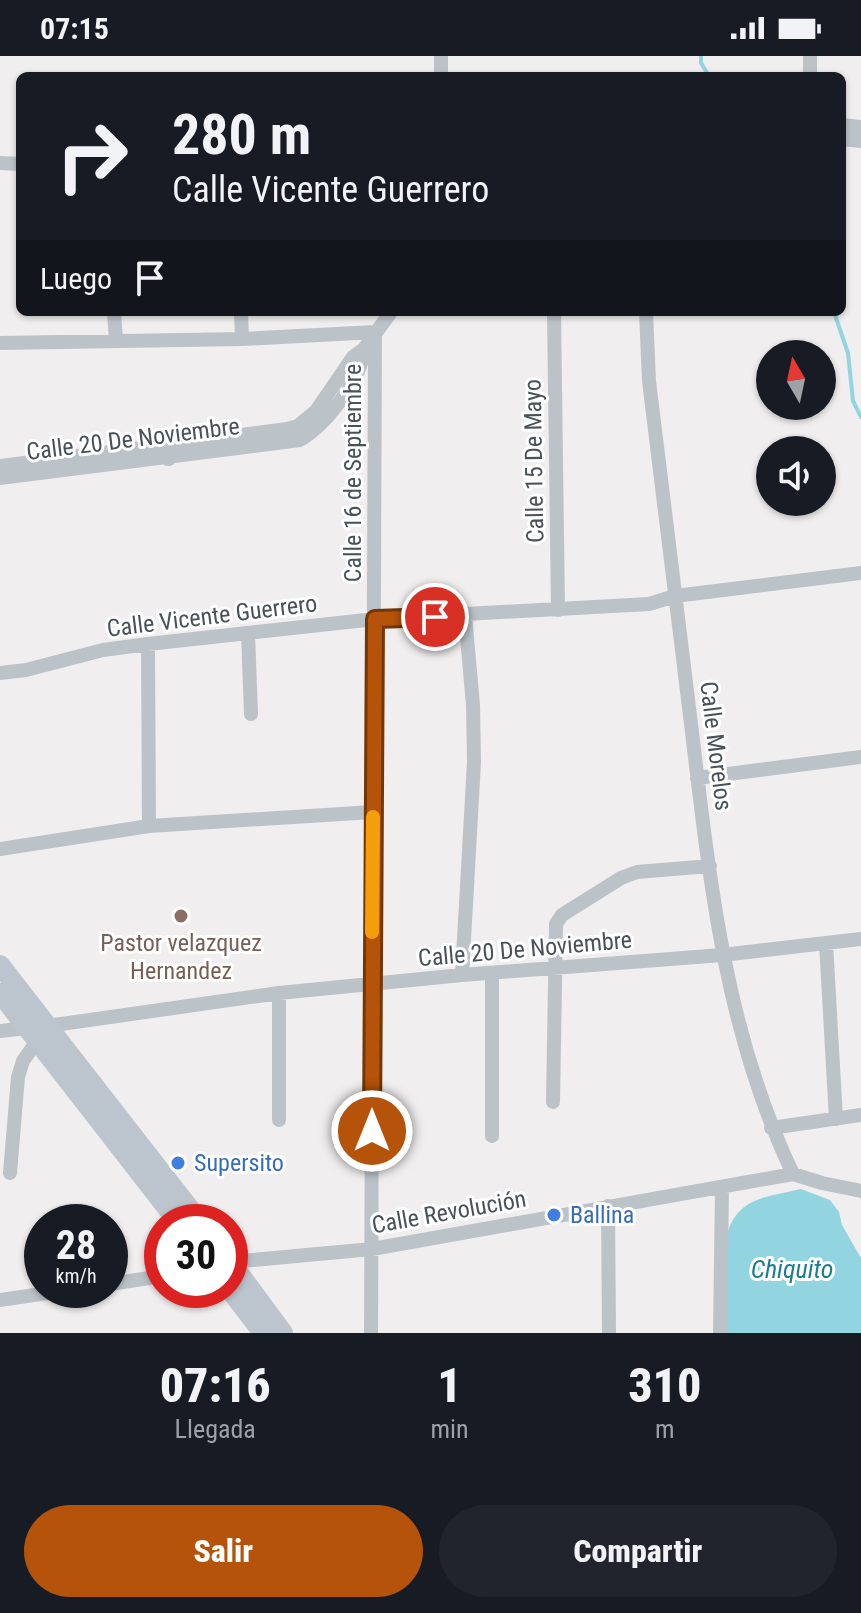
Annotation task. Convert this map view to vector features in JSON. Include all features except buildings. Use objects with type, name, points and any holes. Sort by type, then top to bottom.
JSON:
[{"type":"main road","points":[[0,965],[37,1031]]},
{"type":"main road","points":[[0,993],[37,1031],[130,1145],[184,1204]]},
{"type":"main road","points":[[130,1145],[167,1204]]},
{"type":"main road","points":[[248,1285],[283,1333]]},
{"type":"main road","points":[[244,1308],[263,1333]]},
{"type":"street","points":[[114,316],[116,340]]},
{"type":"street","points":[[241,316],[242,339]]},
{"type":"street","name":"Calle 20 De Noviembre","points":[[0,478],[298,426],[316,411],[353,357],[364,349],[388,316]]},
{"type":"street","name":"Calle 15 De Mayo","points":[[554,316],[558,610]]},
{"type":"street","name":"Calle Morelos","points":[[646,316],[649,381],[697,778],[722,955],[750,1067],[771,1128],[793,1174]]},
{"type":"street","points":[[0,343],[242,339],[375,332]]},
{"type":"street","name":"Calle 16 de Septiembre","points":[[371,1333],[375,332]]},
{"type":"street","name":"Calle 20 De Noviembre","points":[[0,466],[167,451]]},
{"type":"street","name":"Calle Vicente Guerrero","points":[[0,673],[26,670],[103,650],[148,644],[375,619],[649,604],[675,596],[861,573]]},
{"type":"street","points":[[462,975],[474,762],[473,705],[465,615]]},
{"type":"street","points":[[248,633],[251,714]]},
{"type":"street","points":[[148,644],[149,826]]},
{"type":"street","points":[[697,778],[861,757]]},
{"type":"street","points":[[0,849],[149,826],[373,812]]},
{"type":"street","points":[[553,1102],[556,924],[562,915],[621,878],[637,872],[710,866]]},
{"type":"street","name":"Calle 20 De Noviembre","points":[[0,1031],[37,1031],[279,993],[722,955],[861,939]]},
{"type":"street","points":[[826,943],[836,1119]]},
{"type":"street","points":[[492,973],[492,1136]]},
{"type":"street","points":[[279,993],[279,1120]]},
{"type":"street","points":[[10,1173],[18,1077],[37,1031]]},
{"type":"street","points":[[771,1128],[861,1115]]},
{"type":"street","name":"Calle Revolución","points":[[248,1260],[372,1249],[793,1174],[861,1191]]},
{"type":"street","points":[[720,1333],[722,1187]]},
{"type":"street","points":[[608,1206],[609,1333]]},
{"type":"street","points":[[0,1300],[24,1296]]},
{"type":"water","name":"Chiquito","points":[[801,1189],[830,1200],[861,1258],[861,1333],[725,1333],[728,1231],[733,1219],[748,1204],[757,1200]]},
{"type":"waterway","points":[[701,56],[707,72]]},
{"type":"waterway","points":[[835,316],[848,353],[853,401],[861,417]]},
{"type":"slow traffic","points":[[372,932],[373,817]]},
{"type":"place","name":"Pastor velazquez Hernandez","points":[[181,916]]},
{"type":"place","name":"Supersito","points":[[178,1163]]},
{"type":"place","name":"Ballina","points":[[554,1215]]},
{"type":"route","points":[[372,1131],[375,619],[435,617]]}]
